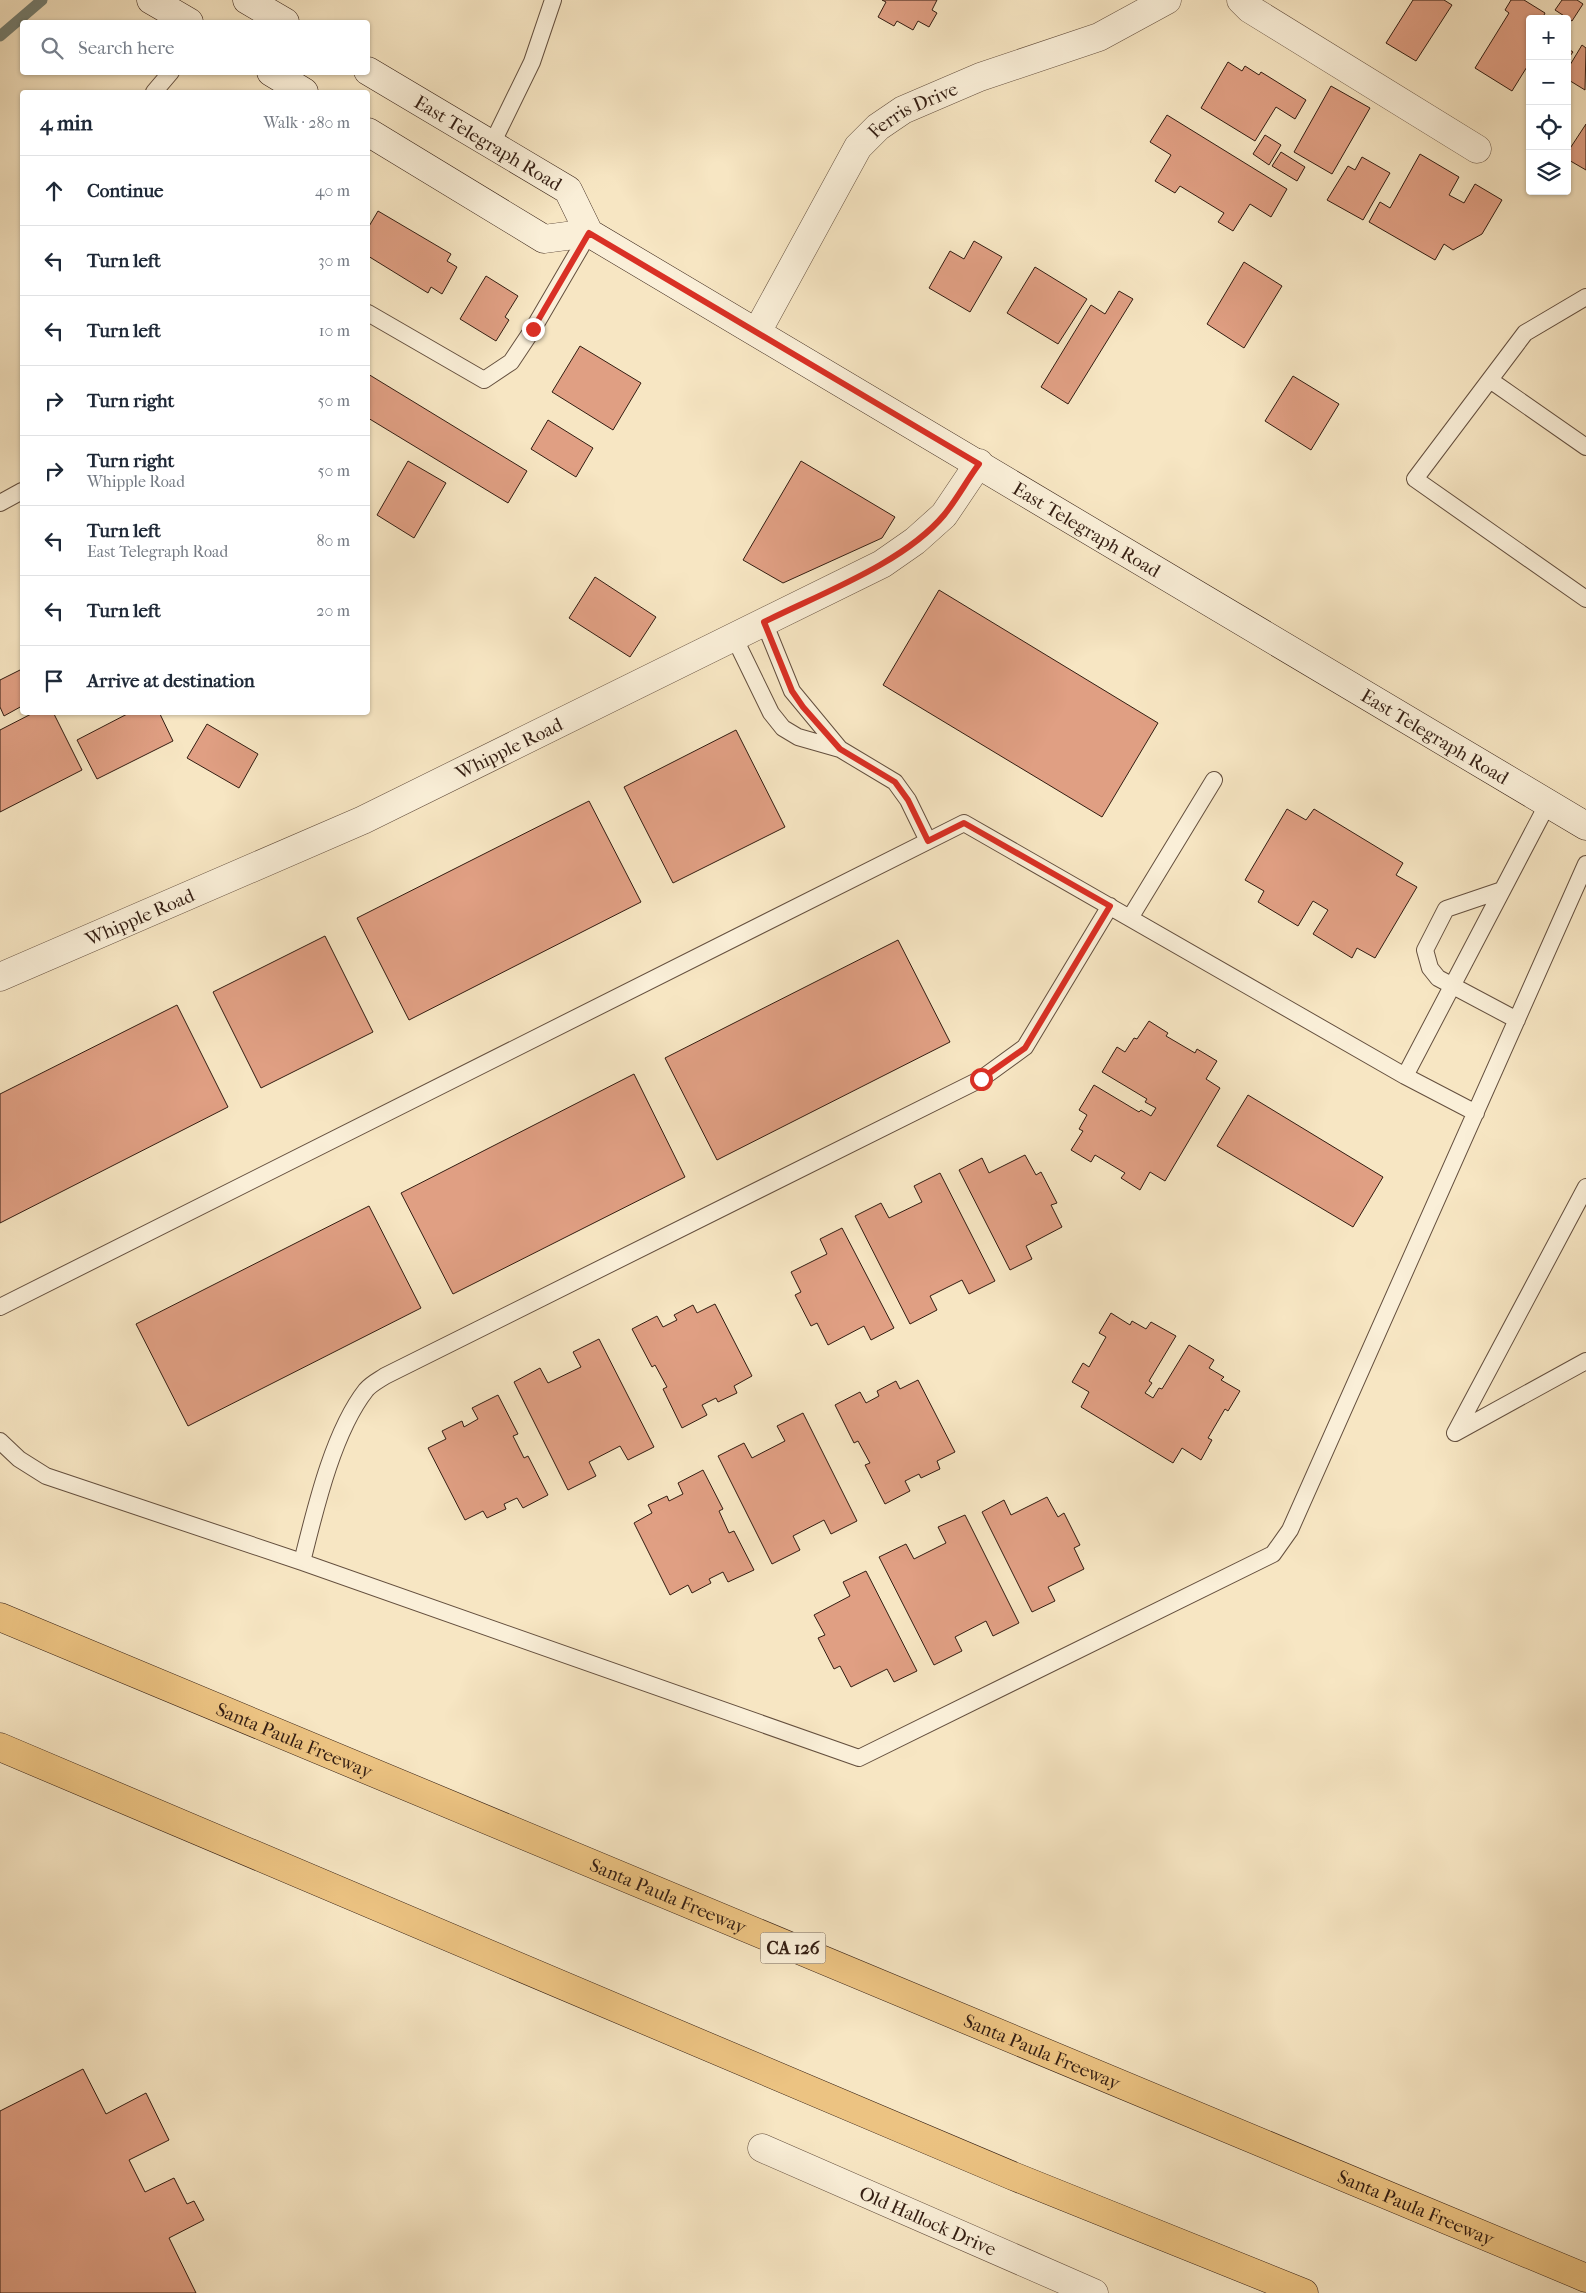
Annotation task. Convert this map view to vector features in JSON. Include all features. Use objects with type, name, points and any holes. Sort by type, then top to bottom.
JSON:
[{"type":"highway","name":"Santa Paula Freeway","points":[[0,1617],[1586,2278]]},
{"type":"highway","points":[[0,1747],[1013,2176],[1304,2293]]},
{"type":"street","points":[[247,0],[282,20]]},
{"type":"street","name":"Ferris Drive","points":[[757,332],[858,147],[878,126],[903,110],[980,77],[1099,37],[1167,0]]},
{"type":"street","points":[[1241,0],[1250,9],[1477,149]]},
{"type":"street","name":"East Telegraph Road","points":[[370,72],[568,190],[589,233],[1586,826]]},
{"type":"street","points":[[276,75],[301,90]]},
{"type":"street","points":[[370,133],[544,239],[589,233]]},
{"type":"street","name":"Whipple Road","points":[[0,977],[363,820],[882,564],[915,541],[944,515],[979,464]]},
{"type":"street","name":"Old Hallock Drive","points":[[762,2148],[1094,2293]]},
{"type":"lane","points":[[492,144],[532,62],[553,0]]},
{"type":"lane","points":[[156,90],[168,75]]},
{"type":"lane","points":[[370,314],[484,380],[511,362],[533,329],[589,233]]},
{"type":"lane","points":[[1586,297],[1525,333],[1415,480],[1586,599]]},
{"type":"lane","points":[[1490,380],[1586,447]]},
{"type":"lane","points":[[0,503],[20,492]]},
{"type":"lane","points":[[764,622],[792,691],[840,749]]},
{"type":"lane","points":[[734,637],[771,713],[783,728],[798,737],[840,749],[895,782],[908,800],[928,841]]},
{"type":"lane","points":[[1130,918],[1214,780]]},
{"type":"lane","points":[[1405,1076],[1548,803]]},
{"type":"lane","points":[[0,1307],[964,823],[1405,1076],[1476,1112]]},
{"type":"lane","points":[[0,1441],[19,1459],[46,1476],[302,1562],[858,1758],[1273,1554],[1290,1530],[1586,864]]},
{"type":"lane","points":[[1502,890],[1446,909],[1425,950],[1430,968],[1438,978],[1517,1020]]},
{"type":"lane","points":[[302,1562],[320,1490],[347,1421],[367,1388],[384,1376],[981,1079],[1025,1048],[1110,906]]},
{"type":"lane","points":[[1586,1187],[1455,1432],[1586,1361]]},
{"type":"building","points":[[882,0],[937,0],[932,10],[937,13],[929,27],[918,21],[913,30],[897,21],[894,26],[878,17],[886,2]]},
{"type":"building","points":[[1413,0],[1444,0],[1452,5],[1416,61],[1386,43]]},
{"type":"building","points":[[1511,0],[1524,0],[1545,13],[1544,15],[1526,15],[1526,68],[1512,91],[1475,68],[1509,13],[1505,10]]},
{"type":"building","points":[[1562,0],[1577,0],[1583,4],[1572,21],[1571,15],[1563,15],[1555,10]]},
{"type":"building","points":[[1582,45],[1586,48],[1585,90],[1571,81],[1571,63]]},
{"type":"building","points":[[1228,62],[1242,71],[1245,66],[1259,75],[1261,72],[1306,100],[1295,119],[1276,107],[1255,141],[1201,108]]},
{"type":"building","points":[[1331,86],[1370,108],[1332,174],[1294,152]]},
{"type":"building","points":[[1167,115],[1287,189],[1271,217],[1250,204],[1233,231],[1218,222],[1224,213],[1180,186],[1175,193],[1155,181],[1171,155],[1150,142]]},
{"type":"building","points":[[1586,124],[1586,170],[1571,161],[1571,147]]},
{"type":"building","points":[[1265,135],[1281,145],[1269,165],[1253,154]]},
{"type":"building","points":[[1281,152],[1305,167],[1297,181],[1272,166]]},
{"type":"building","points":[[1420,154],[1459,177],[1449,195],[1464,203],[1475,184],[1502,200],[1482,234],[1453,250],[1444,244],[1435,260],[1369,222],[1380,202],[1390,208]]},
{"type":"building","points":[[1362,157],[1390,173],[1363,220],[1327,200],[1348,166],[1355,170]]},
{"type":"building","points":[[378,211],[451,254],[447,261],[457,267],[442,294],[431,287],[428,293],[370,257],[370,225]]},
{"type":"building","points":[[974,241],[1002,257],[970,312],[929,288],[950,251],[964,259]]},
{"type":"building","points":[[1244,262],[1282,286],[1244,348],[1207,324]]},
{"type":"building","points":[[1035,267],[1087,299],[1058,344],[1007,313]]},
{"type":"building","points":[[486,276],[518,296],[505,317],[509,320],[496,341],[460,319]]},
{"type":"building","points":[[1119,291],[1133,299],[1068,404],[1041,387],[1091,305],[1105,314]]},
{"type":"building","points":[[580,346],[641,383],[613,430],[552,392]]},
{"type":"building","points":[[370,375],[527,471],[508,503],[370,419]]},
{"type":"building","points":[[1293,376],[1339,404],[1311,450],[1265,421]]},
{"type":"building","points":[[548,420],[593,448],[576,477],[531,449]]},
{"type":"building","points":[[408,461],[446,483],[414,538],[377,515]]},
{"type":"building","points":[[801,461],[895,517],[882,538],[783,583],[743,560]]},
{"type":"building","points":[[595,577],[656,617],[630,657],[569,618]]},
{"type":"building","points":[[939,590],[1158,723],[1102,817],[883,685]]},
{"type":"building","points":[[20,670],[20,707],[4,716],[0,707],[0,680]]},
{"type":"building","points":[[29,715],[54,715],[82,770],[0,812],[0,730]]},
{"type":"building","points":[[125,715],[160,715],[173,741],[97,779],[77,740]]},
{"type":"building","points":[[207,724],[258,754],[239,788],[187,758]]},
{"type":"building","points":[[736,730],[785,827],[673,883],[624,787]]},
{"type":"building","points":[[589,801],[641,902],[409,1020],[357,918]]},
{"type":"building","points":[[1287,809],[1306,820],[1314,809],[1403,863],[1396,875],[1417,887],[1375,958],[1357,948],[1352,958],[1313,934],[1328,910],[1313,901],[1298,926],[1258,902],[1264,891],[1245,880]]},
{"type":"building","points":[[325,936],[373,1032],[261,1088],[213,992]]},
{"type":"building","points":[[898,940],[950,1042],[717,1160],[665,1058]]},
{"type":"building","points":[[177,1005],[228,1107],[0,1223],[0,1094]]},
{"type":"building","points":[[1149,1021],[1168,1033],[1166,1036],[1195,1053],[1197,1049],[1217,1061],[1206,1079],[1220,1088],[1165,1181],[1150,1172],[1140,1190],[1121,1178],[1125,1173],[1095,1155],[1091,1162],[1071,1150],[1083,1131],[1079,1129],[1087,1115],[1079,1110],[1094,1085],[1139,1112],[1141,1110],[1151,1116],[1156,1108],[1145,1102],[1147,1099],[1102,1072],[1117,1047],[1125,1052],[1134,1038],[1137,1039]]},
{"type":"building","points":[[634,1074],[685,1177],[453,1294],[401,1193]]},
{"type":"building","points":[[1248,1095],[1383,1177],[1353,1227],[1217,1146]]},
{"type":"building","points":[[1025,1155],[1036,1175],[1041,1172],[1057,1203],[1051,1205],[1062,1227],[1026,1246],[1032,1259],[1010,1270],[959,1170],[982,1158],[989,1173]]},
{"type":"building","points":[[940,1173],[995,1281],[969,1294],[962,1280],[930,1296],[937,1310],[910,1324],[855,1216],[881,1203],[889,1218],[922,1202],[914,1186]]},
{"type":"building","points":[[369,1206],[421,1308],[188,1426],[136,1324]]},
{"type":"building","points":[[842,1228],[894,1328],[871,1340],[864,1326],[828,1345],[817,1323],[811,1326],[795,1295],[801,1292],[791,1272],[827,1254],[820,1239]]},
{"type":"building","points":[[715,1304],[752,1376],[734,1386],[737,1393],[718,1402],[716,1398],[702,1405],[707,1415],[682,1428],[663,1389],[667,1387],[655,1365],[652,1367],[632,1329],[657,1316],[663,1327],[677,1320],[674,1315],[693,1305],[697,1313]]},
{"type":"building","points":[[1111,1313],[1130,1325],[1132,1321],[1146,1329],[1151,1322],[1176,1336],[1149,1381],[1152,1383],[1145,1393],[1153,1398],[1159,1388],[1162,1389],[1189,1345],[1214,1360],[1209,1368],[1224,1377],[1221,1380],[1240,1391],[1228,1411],[1225,1409],[1208,1438],[1212,1440],[1201,1460],[1182,1448],[1173,1463],[1081,1407],[1089,1392],[1072,1382],[1083,1363],[1089,1367],[1106,1337],[1099,1333]]},
{"type":"building","points":[[599,1339],[654,1447],[628,1460],[620,1446],[589,1462],[596,1476],[568,1490],[514,1382],[540,1368],[548,1383],[581,1367],[573,1352]]},
{"type":"building","points":[[918,1380],[955,1452],[937,1461],[940,1469],[921,1478],[919,1474],[905,1481],[910,1491],[885,1504],[865,1465],[870,1463],[858,1441],[854,1443],[835,1405],[860,1392],[866,1403],[879,1396],[877,1391],[896,1381],[900,1389]]},
{"type":"building","points":[[498,1395],[518,1434],[513,1436],[524,1458],[528,1456],[548,1495],[523,1508],[517,1498],[504,1504],[506,1509],[487,1518],[483,1511],[465,1520],[428,1448],[446,1439],[442,1431],[462,1421],[464,1427],[478,1419],[472,1408]]},
{"type":"building","points":[[803,1413],[857,1521],[831,1534],[824,1520],[793,1536],[800,1550],[772,1564],[718,1456],[744,1443],[752,1458],[785,1441],[777,1426]]},
{"type":"building","points":[[703,1470],[723,1509],[719,1511],[729,1533],[734,1531],[754,1570],[728,1582],[723,1572],[709,1579],[711,1583],[692,1593],[688,1585],[670,1595],[634,1523],[652,1513],[648,1505],[667,1496],[669,1501],[683,1494],[678,1483]]},
{"type":"building","points":[[1047,1497],[1058,1517],[1064,1513],[1080,1545],[1074,1548],[1084,1569],[1048,1587],[1055,1601],[1032,1612],[982,1512],[1004,1500],[1011,1515]]},
{"type":"building","points":[[965,1515],[1019,1623],[993,1636],[986,1621],[955,1637],[962,1651],[934,1665],[879,1557],[906,1544],[914,1559],[946,1543],[938,1527]]},
{"type":"building","points":[[866,1571],[917,1671],[894,1682],[887,1669],[851,1687],[840,1666],[834,1669],[818,1638],[825,1635],[814,1615],[850,1596],[843,1582]]},
{"type":"building","points":[[83,2069],[106,2114],[146,2093],[169,2140],[129,2160],[145,2192],[174,2178],[187,2204],[194,2201],[204,2220],[169,2238],[196,2293],[0,2293],[0,2111]]},
{"type":"waterway","points":[[0,36],[42,0]]},
{"type":"route","points":[[533,329],[589,233],[979,464],[944,515],[915,541],[882,564],[764,622],[792,691],[803,707],[840,749],[895,782],[908,800],[928,841],[964,823],[1110,906],[1025,1048],[981,1079]]}]
